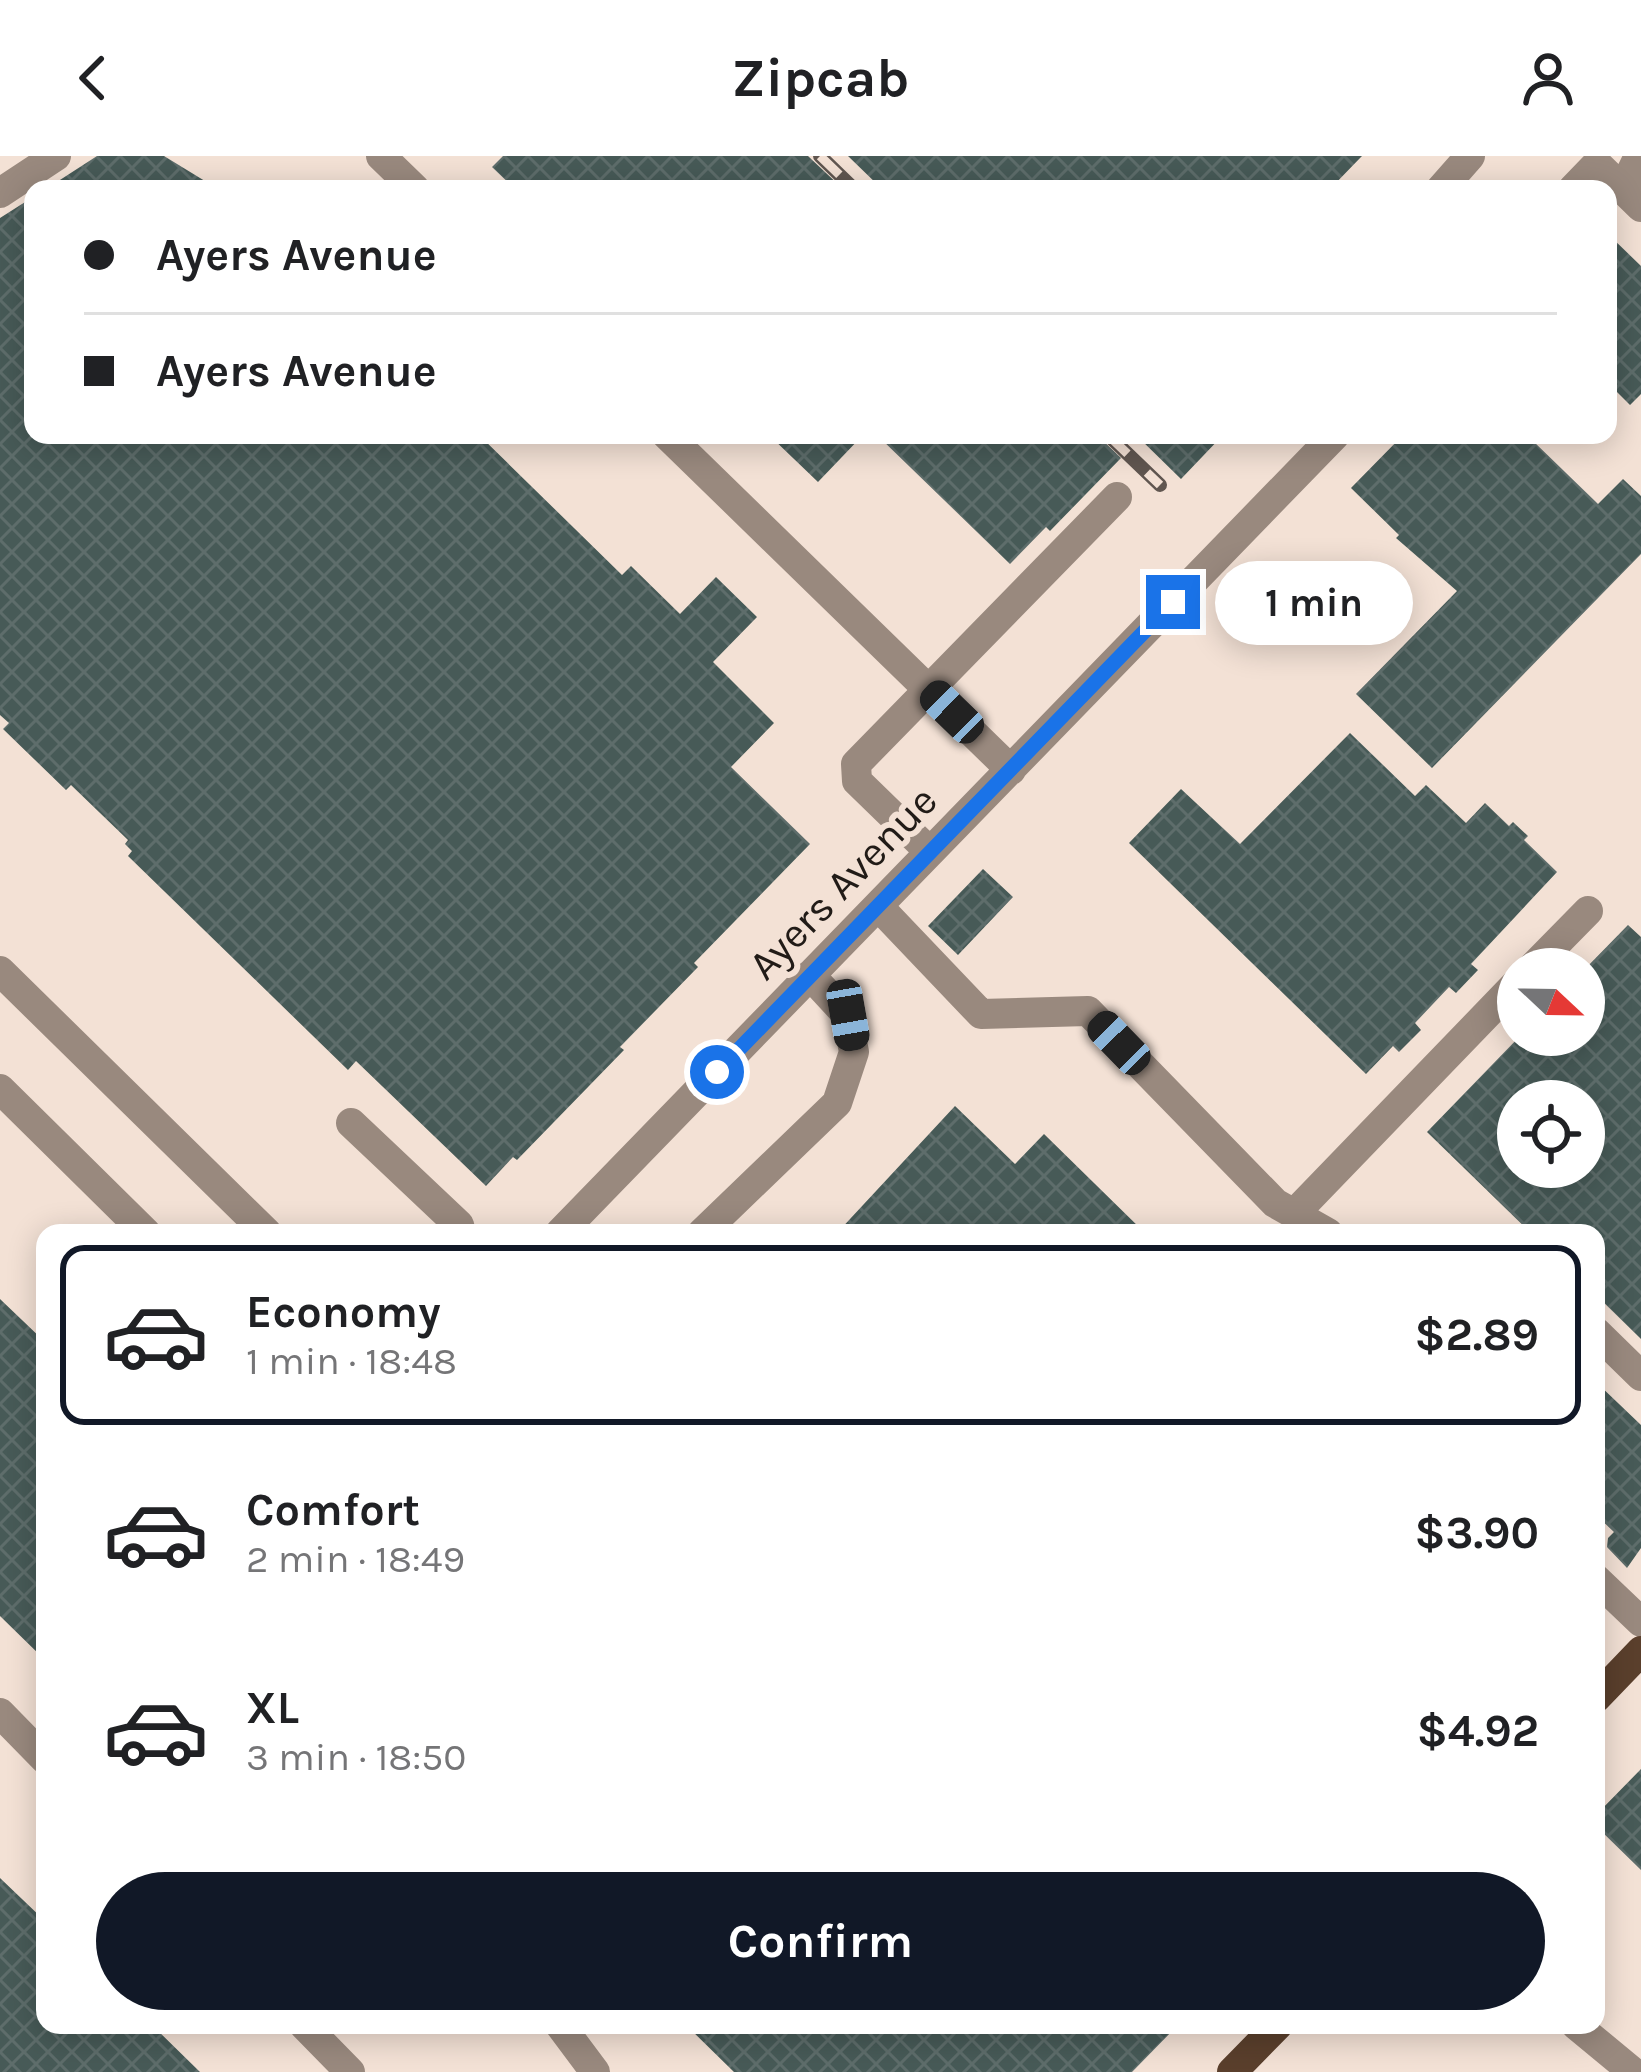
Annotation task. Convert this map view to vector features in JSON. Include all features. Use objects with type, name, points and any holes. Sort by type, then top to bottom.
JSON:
[{"type":"main road","points":[[1605,1689],[1641,1652]]},
{"type":"main road","points":[[1232,2072],[1269,2034]]},
{"type":"street","points":[[0,193],[56,156]]},
{"type":"street","points":[[381,156],[406,180]]},
{"type":"street","points":[[1449,180],[1470,156]]},
{"type":"street","points":[[1632,198],[1639,156]]},
{"type":"street","points":[[1582,180],[1597,164],[1613,180]]},
{"type":"street","points":[[676,444],[1011,770]]},
{"type":"street","name":"Ayers Avenue","points":[[569,1224],[1326,444]]},
{"type":"street","points":[[930,853],[856,781],[856,764],[1117,497]]},
{"type":"street","points":[[878,906],[981,1014],[1088,1011],[1275,1203],[1312,1224]]},
{"type":"street","points":[[1552,948],[1588,911]]},
{"type":"street","points":[[0,970],[258,1224]]},
{"type":"street","points":[[711,1224],[837,1103],[854,1052],[848,1015],[811,975]]},
{"type":"street","points":[[1294,1214],[1497,1004]]},
{"type":"street","points":[[0,1089],[137,1224]]},
{"type":"street","points":[[351,1123],[458,1224]]},
{"type":"street","points":[[1605,1341],[1641,1376]]},
{"type":"street","points":[[1605,1588],[1641,1622]]},
{"type":"street","points":[[0,1713],[36,1751]]},
{"type":"street","points":[[313,2034],[350,2072]]},
{"type":"street","points":[[567,2034],[595,2072]]},
{"type":"street","points":[[1587,2034],[1633,2072]]},
{"type":"building","points":[[97,156],[164,156],[203,180],[60,180]]},
{"type":"building","points":[[503,156],[808,156],[833,180],[506,180],[492,167]]},
{"type":"building","points":[[848,156],[1362,156],[1339,180],[873,180]]},
{"type":"building","points":[[24,203],[24,444],[488,444],[622,575],[631,566],[680,614],[716,577],[757,617],[713,662],[774,723],[731,767],[810,844],[694,963],[698,967],[620,1047],[624,1050],[486,1186],[356,1061],[348,1070],[128,856],[132,851],[125,844],[128,840],[71,785],[66,790],[3,729],[9,723],[0,715],[0,218]]},
{"type":"building","points":[[1617,243],[1641,266],[1641,394],[1630,405],[1617,392]]},
{"type":"building","points":[[778,444],[854,444],[818,482]]},
{"type":"building","points":[[886,444],[1106,444],[1121,458],[1050,531],[1046,527],[1010,564]]},
{"type":"building","points":[[1145,444],[1214,444],[1181,479]]},
{"type":"building","points":[[1394,444],[1536,444],[1598,504],[1623,479],[1641,496],[1641,554],[1432,768],[1356,694],[1457,591],[1396,538],[1399,535],[1351,488]]},
{"type":"building","points":[[1350,733],[1415,796],[1426,785],[1466,823],[1485,803],[1509,826],[1513,822],[1528,836],[1524,840],[1557,872],[1471,964],[1478,970],[1456,993],[1449,987],[1415,1023],[1421,1030],[1399,1052],[1393,1046],[1366,1074],[1129,843],[1181,789],[1240,844]]},
{"type":"building","points":[[983,869],[1013,897],[958,955],[928,926]]},
{"type":"building","points":[[1628,925],[1641,937],[1641,1339],[1605,1304],[1605,1224],[1522,1224],[1427,1132],[1501,1056],[1605,1056],[1605,949]]},
{"type":"building","points":[[955,1106],[1015,1164],[1044,1134],[1136,1224],[845,1224]]},
{"type":"building","points":[[0,1299],[36,1333],[36,1651],[0,1616]]},
{"type":"building","points":[[1605,1391],[1641,1425],[1641,1548],[1627,1568],[1607,1547],[1614,1532],[1605,1524]]},
{"type":"building","points":[[1641,1769],[1641,1870],[1605,1835],[1605,1806]]},
{"type":"building","points":[[0,1878],[36,1912],[36,2034],[161,2034],[200,2072],[0,2072]]},
{"type":"building","points":[[695,2034],[1169,2034],[1132,2072],[734,2072]]},
{"type":"railway","points":[[820,156],[845,180]]},
{"type":"railway","points":[[1117,444],[1160,485]]},
{"type":"route","points":[[717,1072],[1173,602]]}]
